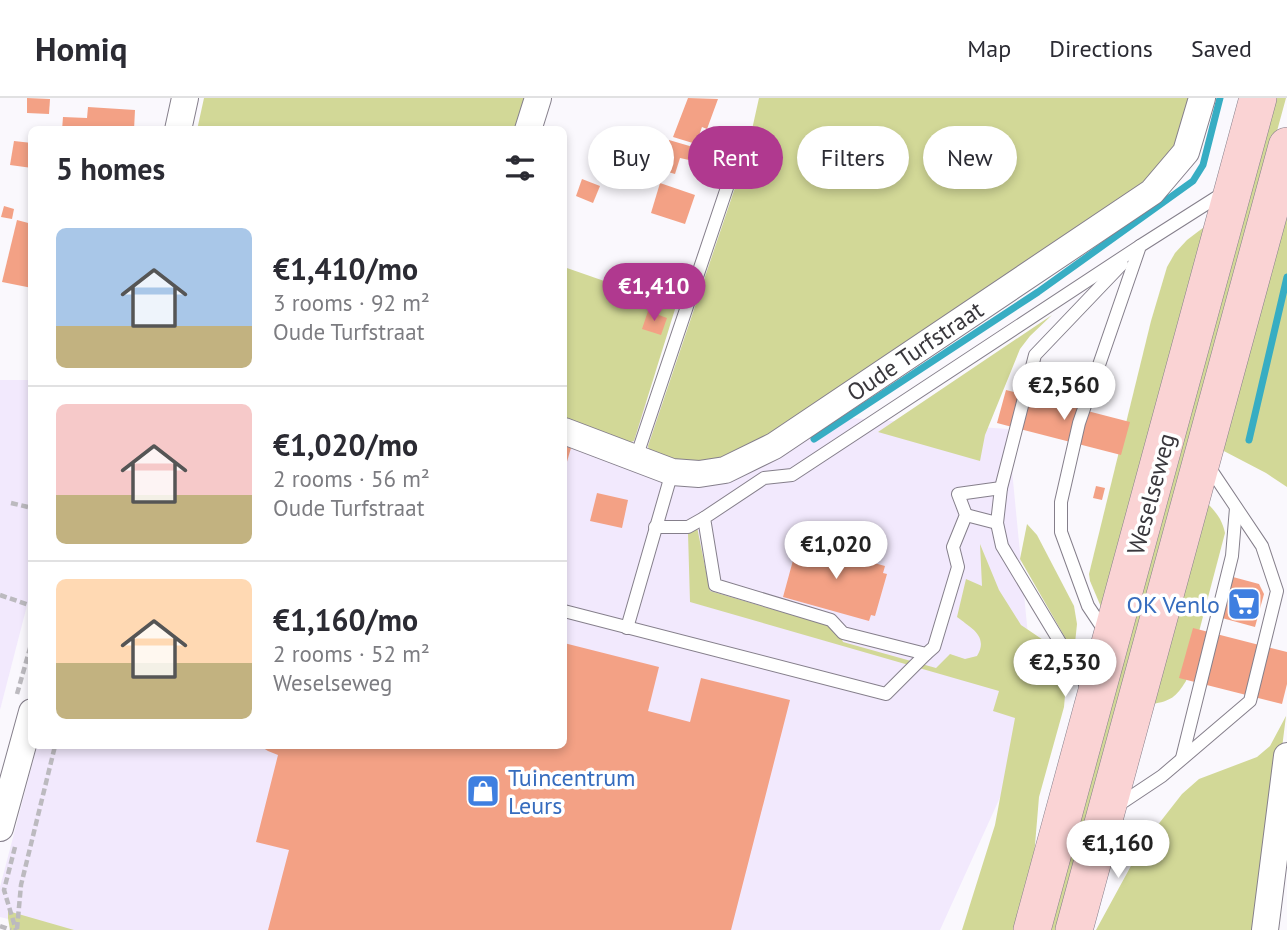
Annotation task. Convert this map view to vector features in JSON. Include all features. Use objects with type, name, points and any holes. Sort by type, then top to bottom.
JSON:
[{"type":"main road","name":"Weselseweg","points":[[1032,930],[1258,98]]},
{"type":"main road","name":"Weselseweg","points":[[1074,930],[1287,146]]},
{"type":"street","points":[[179,126],[185,98]]},
{"type":"street","points":[[529,126],[538,98]]},
{"type":"street","name":"Oude Turfstraat","points":[[567,432],[672,472],[699,474],[725,470],[774,446],[1152,192],[1186,152],[1202,98]]},
{"type":"street","points":[[0,828],[28,726]]},
{"type":"street","points":[[1265,930],[1287,756]]},
{"type":"lane","points":[[655,527],[688,527],[764,478],[792,475],[1234,186]]},
{"type":"lane","points":[[636,458],[727,189]]},
{"type":"lane","points":[[1095,700],[1002,546],[998,523],[1002,488],[1035,355],[1140,246]]},
{"type":"lane","points":[[1111,640],[1088,606],[1061,532],[1062,502],[1079,423],[1140,246]]},
{"type":"lane","points":[[1105,815],[1162,776],[1250,701],[1277,591],[1262,545],[1202,456]]},
{"type":"lane","points":[[627,628],[672,472]]},
{"type":"lane","points":[[567,612],[886,694],[934,647],[958,567],[953,547],[966,515],[958,494],[1002,488]]},
{"type":"lane","points":[[1182,758],[1233,556],[1236,508]]},
{"type":"lane","points":[[966,515],[998,523]]},
{"type":"lane","points":[[704,518],[715,585],[831,620],[844,633],[926,654]]},
{"type":"path","points":[[11,503],[28,507]]},
{"type":"path","points":[[0,595],[28,605]]},
{"type":"path","points":[[24,669],[28,670]]},
{"type":"path","points":[[17,930],[21,884],[53,749]]},
{"type":"path","points":[[4,890],[17,930]]},
{"type":"path","points":[[0,926],[11,930]]},
{"type":"shaded area","points":[[0,380],[28,380],[28,602],[0,710]]},
{"type":"shaded area","points":[[567,398],[1008,429],[1036,718],[940,930],[54,930],[0,917],[0,887],[36,749],[567,749]]},
{"type":"green space","points":[[204,98],[532,98],[523,126],[198,126]]},
{"type":"green space","points":[[759,98],[1194,98],[1170,165],[761,445],[706,466],[650,455],[648,446],[735,189],[783,189],[783,126],[753,126]]},
{"type":"green space","points":[[1271,98],[1286,98],[1059,930],[1045,930]]},
{"type":"green space","points":[[1287,199],[1287,487],[1220,449]]},
{"type":"green space","points":[[1212,221],[1101,607],[1089,574],[1151,321],[1167,267],[1175,253]]},
{"type":"green space","points":[[567,268],[676,306],[634,441],[623,445],[567,427]]},
{"type":"green space","points":[[1052,315],[1020,349],[985,435],[980,461],[878,432]]},
{"type":"green space","points":[[1206,502],[1218,516],[1225,533],[1186,681],[1172,697],[1152,704]]},
{"type":"green space","points":[[1027,524],[1037,535],[1074,606],[1077,624],[1074,653],[1020,559]]},
{"type":"green space","points":[[697,527],[710,591],[837,628],[843,642],[936,668],[950,654],[965,659],[977,656],[980,649],[977,633],[957,617],[966,579],[982,586],[980,544],[999,590],[1021,625],[1052,646],[1067,672],[1064,707],[1039,797],[1032,881],[1019,930],[962,930],[995,825],[1015,718],[993,711],[999,691],[690,602],[688,533]]},
{"type":"green space","points":[[1286,716],[1259,930],[1096,930],[1132,864],[1182,794],[1199,779],[1257,757],[1270,746]]},
{"type":"green space","points":[[8,911],[74,930],[10,930]]},
{"type":"building","points":[[27,98],[50,99],[49,114],[27,113]]},
{"type":"building","points":[[688,98],[718,99],[708,126],[688,126],[688,142],[674,137]]},
{"type":"building","points":[[88,107],[135,110],[134,126],[62,126],[63,117],[87,118]]},
{"type":"building","points":[[14,141],[28,143],[28,167],[10,165]]},
{"type":"building","points":[[674,141],[688,146],[688,160],[680,158],[675,174]]},
{"type":"building","points":[[582,179],[588,181],[588,189],[599,189],[593,203],[576,196]]},
{"type":"building","points":[[674,188],[695,195],[685,224],[651,213],[658,189]]},
{"type":"building","points":[[4,206],[14,209],[12,219],[1,217]]},
{"type":"building","points":[[17,220],[28,223],[28,287],[2,282]]},
{"type":"building","points":[[648,311],[667,318],[661,335],[642,329]]},
{"type":"building","points":[[1006,390],[1130,422],[1121,455],[997,423]]},
{"type":"building","points":[[1096,486],[1105,488],[1102,500],[1093,498]]},
{"type":"building","points":[[597,493],[628,500],[622,528],[590,521]]},
{"type":"building","points":[[798,542],[842,554],[843,550],[868,557],[867,561],[885,566],[883,573],[887,574],[875,616],[871,615],[869,621],[783,597]]},
{"type":"building","points":[[1233,577],[1259,584],[1264,594],[1255,627],[1222,618]]},
{"type":"building","points":[[1193,628],[1287,652],[1287,684],[1282,704],[1179,678]]},
{"type":"building","points":[[567,644],[659,667],[648,711],[690,722],[701,678],[790,700],[731,930],[268,930],[289,850],[256,842],[278,755],[265,749],[567,749]]},
{"type":"waterway","points":[[814,439],[1038,292],[1193,181],[1203,165],[1220,98]]},
{"type":"waterway","points":[[1249,440],[1287,277]]},
{"type":"place","name":"OK Venlo","points":[[1244,604]]},
{"type":"place","name":"Tuincentrum Leurs","points":[[483,791]]}]
